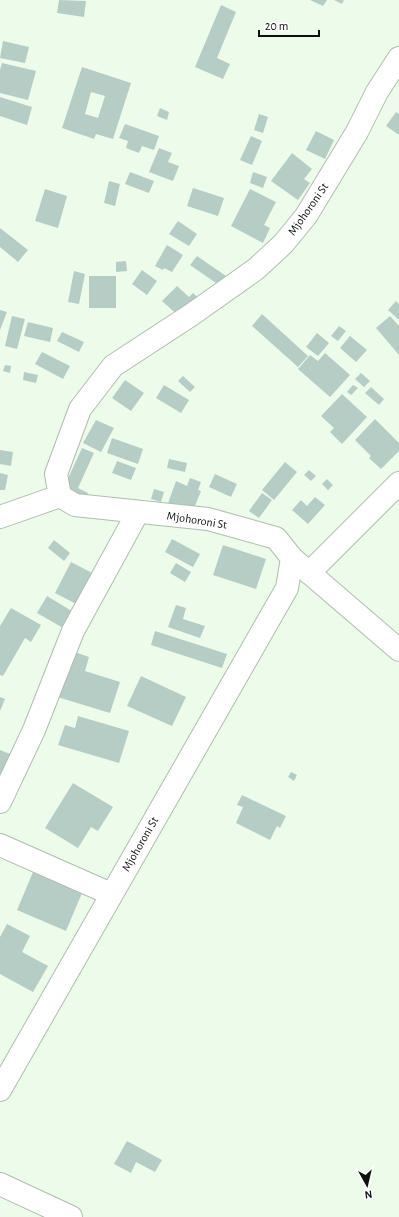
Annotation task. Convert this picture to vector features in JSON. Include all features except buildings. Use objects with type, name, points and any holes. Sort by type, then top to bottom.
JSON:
[{"type":"street","name":"Mjohoroni St","points":[[0,1090],[287,588],[292,558],[276,538],[208,519],[75,505],[60,496],[56,474],[80,409],[113,366],[191,316],[256,269],[283,244],[306,216],[357,132],[377,92],[399,58]]},
{"type":"street","points":[[309,573],[399,483]]},
{"type":"street","points":[[0,517],[60,496]]},
{"type":"street","points":[[0,802],[34,730],[73,631],[138,512]]},
{"type":"street","points":[[292,558],[399,650]]},
{"type":"street","points":[[0,845],[111,894]]},
{"type":"street","points":[[0,1184],[71,1217]]}]
